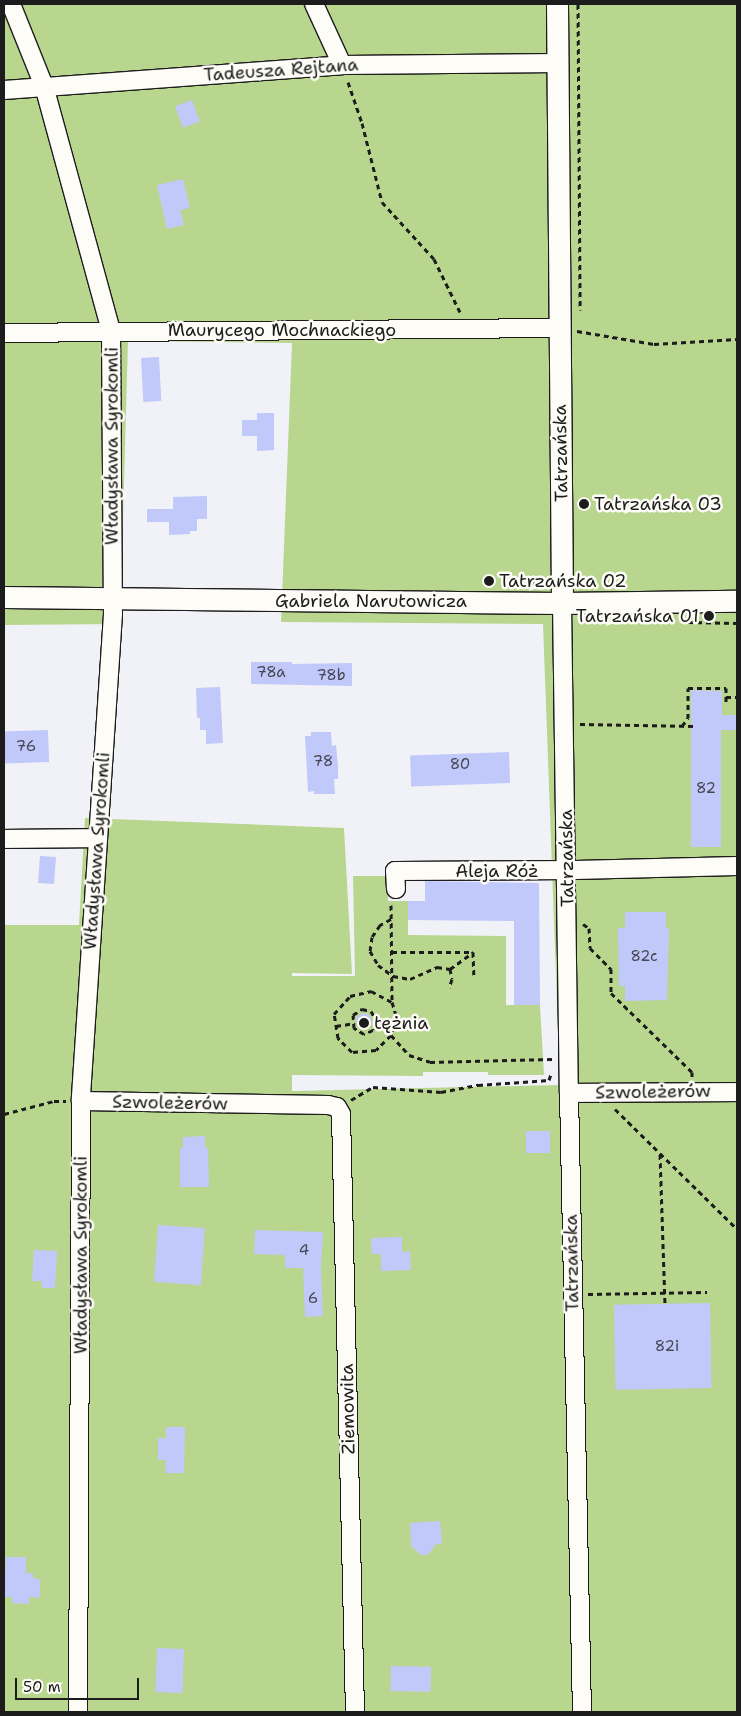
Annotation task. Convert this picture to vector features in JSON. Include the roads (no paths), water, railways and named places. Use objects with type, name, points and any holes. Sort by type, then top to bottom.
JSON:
[{"type":"street","name":"Władysława Syrokomli","points":[[11,4],[44,86],[111,331],[113,599],[81,1101],[78,1712]]},
{"type":"street","points":[[314,4],[342,64]]},
{"type":"street","name":"Tatrzańska","points":[[557,4],[559,63],[562,603],[569,1093],[582,1712]]},
{"type":"street","name":"Tadeusza Rejtana","points":[[4,90],[342,64],[559,63]]},
{"type":"street","name":"Maurycego Mochnackiego","points":[[4,333],[560,328]]},
{"type":"street","name":"Gabriela Narutowicza","points":[[4,597],[562,603],[737,601]]},
{"type":"street","points":[[4,840],[98,838]]},
{"type":"street","name":"Aleja Róż","points":[[393,895],[395,871],[567,871],[737,866]]},
{"type":"street","name":"Szwoleżerów","points":[[569,1093],[737,1092]]},
{"type":"street","name":"Szwoleżerów","points":[[81,1101],[328,1105],[338,1107]]},
{"type":"street","name":"Ziemowita","points":[[338,1107],[341,1114],[356,1712]]},
{"type":"place","name":"Tatrzańska 03","points":[[584,504]]},
{"type":"place","name":"Tatrzańska 02","points":[[489,581]]},
{"type":"place","name":"Tatrzańska 01","points":[[709,616]]},
{"type":"place","name":"tężnia","points":[[364,1023]]}]
